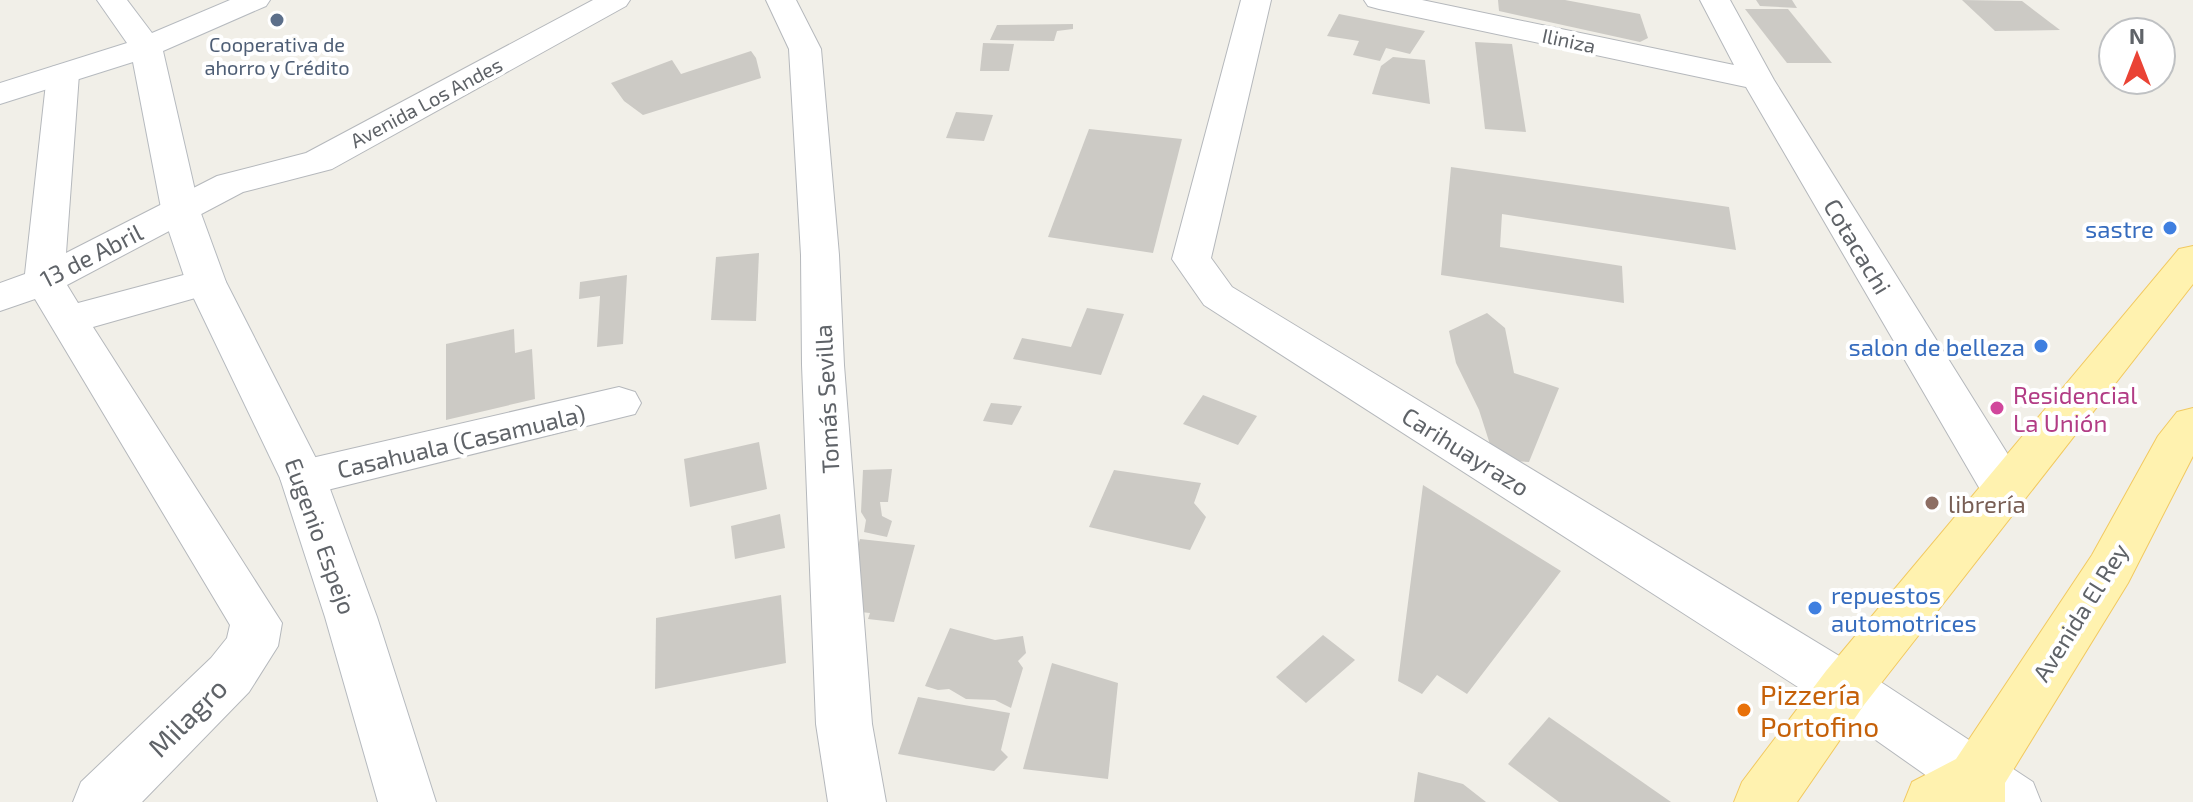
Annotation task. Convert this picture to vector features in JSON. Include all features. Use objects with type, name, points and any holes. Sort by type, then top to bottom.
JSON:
[{"type":"main road","points":[[1763,802],[1845,688],[2193,258]]},
{"type":"main road","name":"Avenida El Rey","points":[[1974,796],[2187,443]]},
{"type":"street","name":"Eugenio Espejo","points":[[112,0],[146,47],[180,208],[206,282],[303,478],[351,617],[407,802]]},
{"type":"street","name":"Avenida Los Andes","points":[[230,184],[278,146],[571,0]]},
{"type":"street","name":"Avenida Los Andes","points":[[180,208],[230,184],[319,161],[615,0]]},
{"type":"street","name":"Tomás Sevilla","points":[[781,0],[805,49],[820,255],[824,381],[844,724],[857,802]]},
{"type":"street","name":"Carihuayrazo","points":[[1256,0],[1191,259],[1218,296],[1845,688],[1974,796]]},
{"type":"street","name":"Iliniza","points":[[1379,0],[1758,80]]},
{"type":"street","name":"Cotacachi","points":[[1715,0],[1758,80],[2005,490]]},
{"type":"street","points":[[0,94],[146,47],[251,3]]},
{"type":"street","points":[[63,74],[44,281],[68,320],[206,282]]},
{"type":"street","name":"13 de Abril","points":[[0,298],[44,281],[180,208]]},
{"type":"street","name":"Milagro","points":[[68,320],[256,623],[252,646],[230,675],[102,802]]},
{"type":"street","name":"Casahuala (Casamuala)","points":[[303,478],[619,403]]},
{"type":"building","points":[[1498,0],[1565,0],[1640,14],[1648,38],[1640,42],[1499,11]]},
{"type":"building","points":[[1756,0],[1792,0],[1797,8],[1760,6]]},
{"type":"building","points":[[1962,0],[2022,1],[2060,30],[1995,31]]},
{"type":"building","points":[[1745,9],[1788,9],[1832,63],[1787,63]]},
{"type":"building","points":[[1339,14],[1425,31],[1410,54],[1386,48],[1380,61],[1353,55],[1359,41],[1327,36]]},
{"type":"building","points":[[1073,24],[1073,29],[1057,31],[1054,41],[990,40],[997,25]]},
{"type":"building","points":[[1475,42],[1512,44],[1526,132],[1485,129]]},
{"type":"building","points":[[983,43],[1014,44],[1009,71],[980,71]]},
{"type":"building","points":[[751,51],[761,78],[643,115],[624,101],[611,83],[672,60],[681,74]]},
{"type":"building","points":[[1393,57],[1425,60],[1430,104],[1372,94],[1381,66]]},
{"type":"building","points":[[956,112],[993,115],[984,141],[946,138]]},
{"type":"building","points":[[1089,129],[1182,139],[1153,253],[1048,237]]},
{"type":"building","points":[[1451,167],[1729,207],[1736,250],[1502,214],[1500,247],[1622,266],[1624,303],[1441,275]]},
{"type":"building","points":[[759,253],[756,321],[711,320],[716,257]]},
{"type":"building","points":[[627,275],[623,344],[597,347],[600,296],[579,299],[580,282]]},
{"type":"building","points":[[1087,308],[1124,314],[1101,375],[1013,359],[1022,338],[1071,347]]},
{"type":"building","points":[[1487,313],[1505,328],[1514,373],[1559,388],[1529,462],[1495,460],[1479,410],[1456,363],[1449,331]]},
{"type":"building","points":[[514,329],[515,353],[532,349],[535,399],[446,420],[446,344]]},
{"type":"building","points":[[1203,395],[1257,416],[1238,445],[1183,424]]},
{"type":"building","points":[[991,403],[1022,406],[1012,425],[983,421]]},
{"type":"building","points":[[759,442],[767,489],[690,507],[684,459]]},
{"type":"building","points":[[892,469],[888,502],[880,502],[882,516],[892,521],[887,537],[864,532],[866,520],[861,512],[863,470]]},
{"type":"building","points":[[1114,470],[1201,483],[1194,503],[1206,517],[1190,550],[1089,527]]},
{"type":"building","points":[[1423,485],[1561,571],[1467,694],[1437,675],[1422,694],[1398,681]]},
{"type":"building","points":[[780,514],[785,548],[735,559],[731,526]]},
{"type":"building","points":[[860,539],[915,545],[894,622],[868,619],[870,613],[850,611],[846,584]]},
{"type":"building","points":[[781,595],[786,663],[655,689],[656,618]]},
{"type":"building","points":[[950,628],[995,640],[1023,636],[1026,653],[1018,661],[1023,668],[1011,708],[995,700],[966,699],[949,689],[925,686]]},
{"type":"building","points":[[1323,635],[1355,660],[1306,703],[1276,677]]},
{"type":"building","points":[[1052,663],[1118,683],[1108,779],[1023,769]]},
{"type":"building","points":[[918,697],[1010,713],[1001,750],[1008,757],[994,771],[898,754]]},
{"type":"building","points":[[1549,717],[1671,802],[1559,802],[1508,764]]},
{"type":"building","points":[[1418,772],[1463,784],[1486,802],[1414,802]]},
{"type":"place","name":"Cooperativa de ahorro y Crédito","points":[[277,20]]},
{"type":"place","name":"sastre","points":[[2170,228]]},
{"type":"place","name":"salon de belleza","points":[[2041,346]]},
{"type":"place","name":"Residencial La Unión","points":[[1997,408]]},
{"type":"place","name":"librería","points":[[1932,503]]},
{"type":"place","name":"repuestos automotrices","points":[[1815,608]]},
{"type":"place","name":"Pizzería Portofino","points":[[1744,710]]}]
